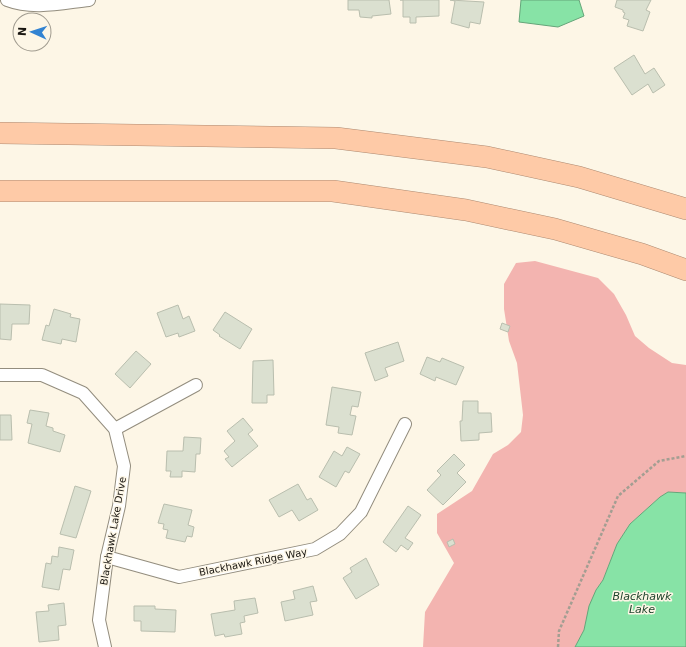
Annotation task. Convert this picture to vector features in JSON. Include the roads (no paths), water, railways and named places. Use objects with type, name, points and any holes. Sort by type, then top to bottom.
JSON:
[{"type":"highway","points":[[0,132],[336,138],[487,157],[579,177],[686,209]]},
{"type":"highway","points":[[0,191],[333,191],[466,210],[555,229],[642,254],[686,270]]},
{"type":"street","points":[[7,0],[35,6],[89,0]]},
{"type":"street","name":"Blackhawk Lake Drive","points":[[0,375],[42,375],[83,393],[115,429],[124,466],[119,506],[107,556],[99,620],[105,647]]},
{"type":"street","points":[[115,429],[196,385]]},
{"type":"street","name":"Blackhawk Ridge Way","points":[[107,556],[179,577],[315,549],[340,534],[361,512],[406,424]]},
{"type":"water","points":[[521,0],[579,0],[584,16],[558,27],[519,22]]},
{"type":"water","name":"Blackhawk Lake","points":[[668,492],[686,493],[686,647],[575,647],[584,630],[589,606],[596,590],[603,580],[617,544],[630,524],[660,497]]}]
